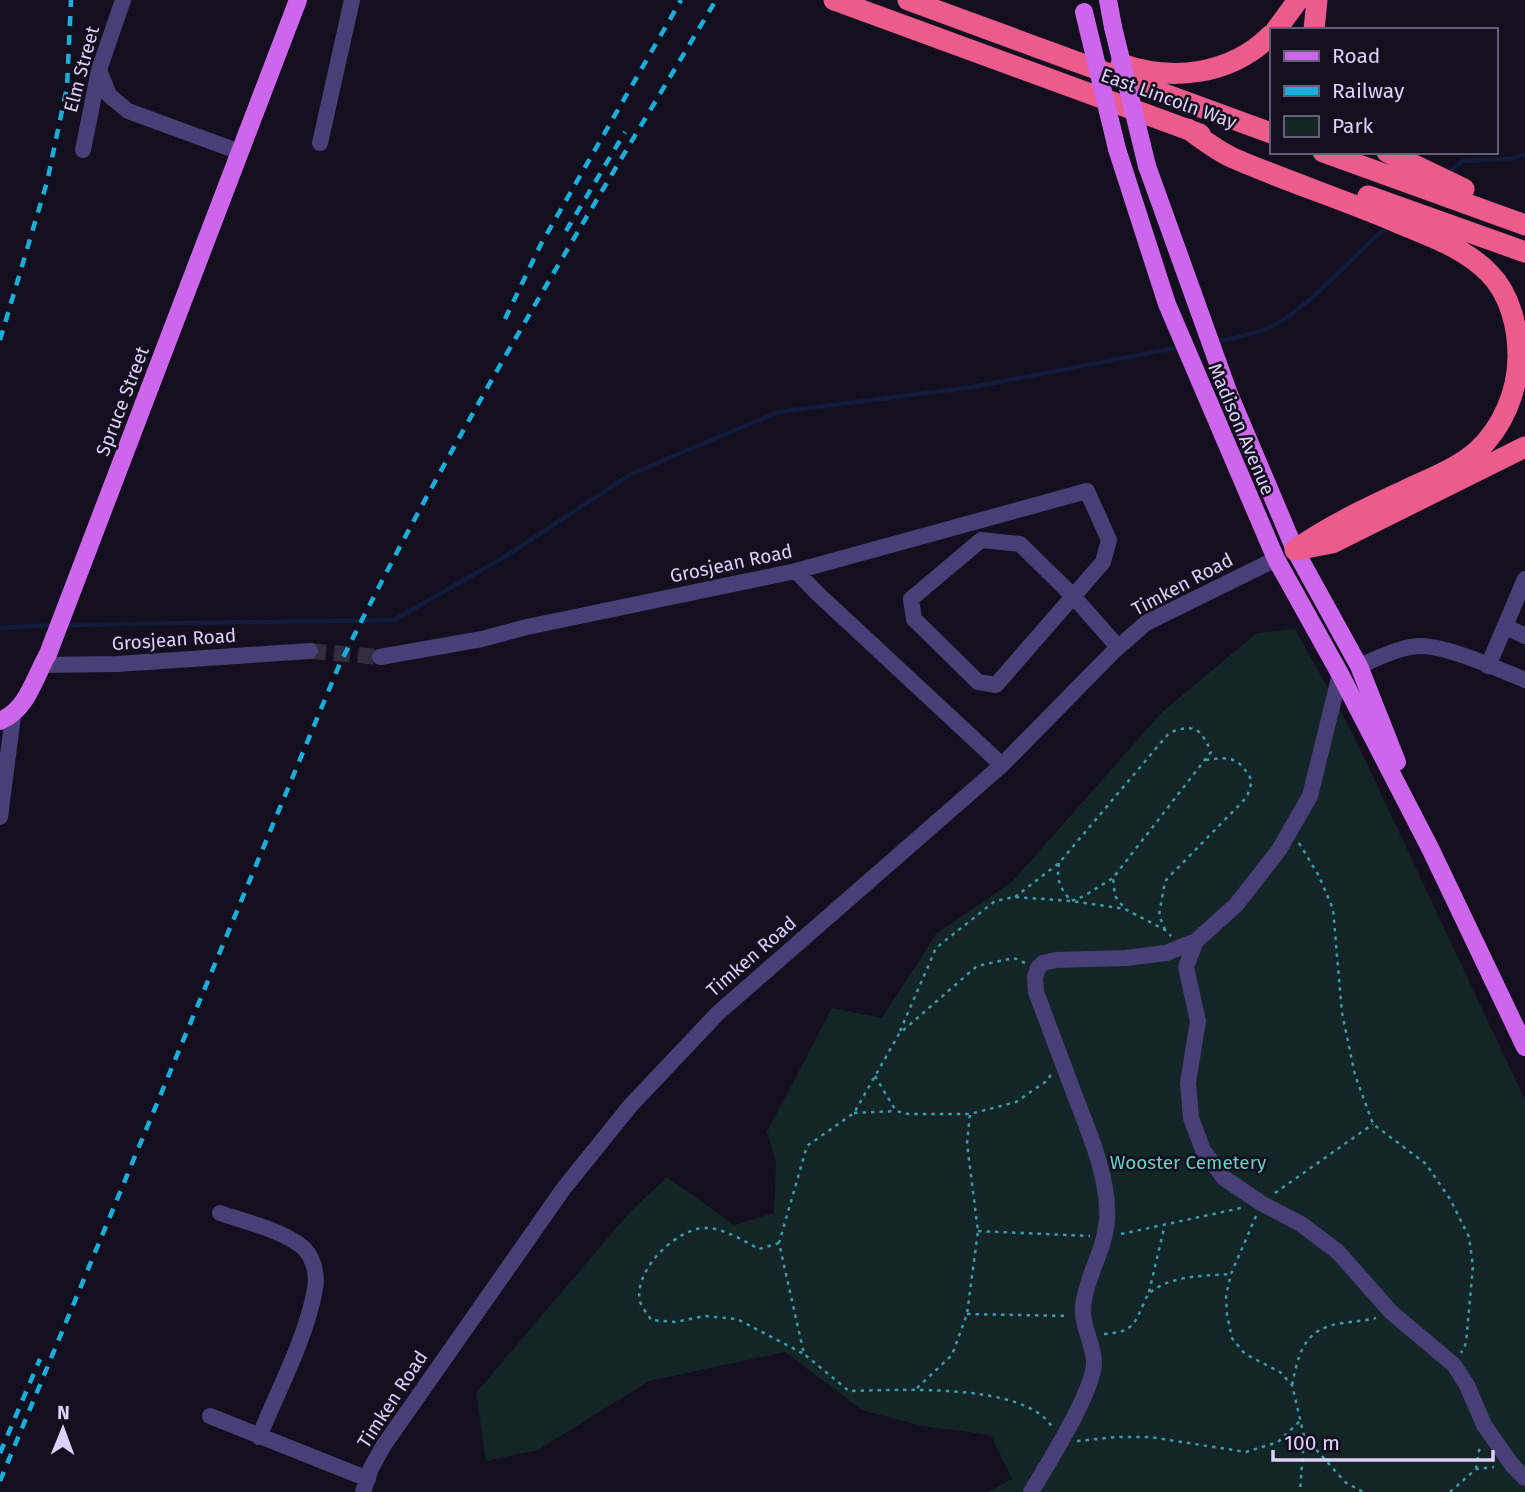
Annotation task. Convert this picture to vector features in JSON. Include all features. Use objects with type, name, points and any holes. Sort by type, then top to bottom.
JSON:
[{"type":"highway","name":"East Lincoln Way","points":[[835,0],[1188,130],[1344,193],[1472,232],[1525,252]]},
{"type":"highway","name":"East Lincoln Way","points":[[908,0],[1270,133]]},
{"type":"highway","points":[[945,0],[1141,71],[1164,75],[1209,70],[1228,63],[1263,43],[1270,35]]},
{"type":"highway","points":[[1277,28],[1298,0]]},
{"type":"highway","points":[[1314,28],[1317,0]]},
{"type":"highway","points":[[1328,154],[1498,209],[1525,212]]},
{"type":"highway","points":[[1390,154],[1525,225]]},
{"type":"highway","points":[[1285,554],[1323,530],[1462,462],[1487,441],[1506,411],[1518,365],[1517,340],[1510,309],[1490,274],[1454,247],[1344,193]]},
{"type":"highway","points":[[1285,554],[1332,543],[1525,447]]},
{"type":"main road","name":"Spruce Street","points":[[6,719],[31,691],[44,660],[298,0]]},
{"type":"main road","name":"Madison Avenue","points":[[1108,0],[1147,166],[1285,554],[1359,666],[1430,848]]},
{"type":"main road","name":"Madison Avenue","points":[[1083,6],[1117,149],[1167,304],[1205,397],[1285,554],[1340,674],[1430,848],[1525,1047]]},
{"type":"street","name":"Elm Street","points":[[83,150],[99,70],[123,0]]},
{"type":"street","points":[[320,143],[352,0]]},
{"type":"street","points":[[99,70],[109,95],[128,111],[240,152]]},
{"type":"street","name":"Grosjean Road","points":[[380,657],[482,639],[527,627],[796,571],[1087,491],[1110,540],[1103,562],[1073,596]]},
{"type":"street","points":[[1073,596],[996,685],[978,682],[914,619],[911,599],[981,540],[1020,544],[1073,596],[1118,647]]},
{"type":"street","name":"Timken Road","points":[[365,1485],[384,1445],[556,1199],[631,1104],[718,1013],[1002,765],[1118,647],[1146,623],[1285,554]]},
{"type":"street","points":[[796,571],[1002,765]]},
{"type":"street","points":[[1488,666],[1525,579]]},
{"type":"street","points":[[1505,626],[1525,636]]},
{"type":"street","points":[[1359,666],[1402,649],[1420,646],[1438,648],[1525,680]]},
{"type":"street","name":"Grosjean Road","points":[[44,660],[117,664],[310,651]]},
{"type":"street","points":[[1031,1492],[1061,1443],[1088,1385],[1094,1363],[1082,1316],[1084,1298],[1105,1237],[1107,1198],[1090,1136],[1036,992],[1035,977],[1038,968],[1043,963],[1056,960],[1126,958],[1166,953],[1189,943],[1236,905],[1279,850],[1310,796],[1340,674]]},
{"type":"street","name":"Spruce Street","points":[[0,817],[6,719]]},
{"type":"street","points":[[1189,943],[1186,967],[1198,1021],[1188,1083],[1191,1118],[1203,1150],[1223,1178],[1261,1203],[1301,1224],[1338,1252],[1391,1312],[1454,1364],[1467,1385],[1484,1425],[1512,1465],[1525,1478]]},
{"type":"street","points":[[1166,953],[1186,967]]},
{"type":"street","points":[[220,1213],[302,1246],[313,1263],[316,1287],[299,1342],[259,1437]]},
{"type":"street","points":[[210,1416],[365,1485]]},
{"type":"path","points":[[1015,897],[1059,863],[1169,733],[1185,727],[1194,728],[1205,737],[1211,752],[1206,760],[1113,878],[1071,901]]},
{"type":"path","points":[[1165,930],[1159,915],[1165,881],[1247,797],[1252,781],[1242,764],[1224,757],[1206,760]]},
{"type":"path","points":[[1290,830],[1319,876],[1333,909],[1342,1013],[1355,1075],[1373,1124],[1426,1164],[1450,1199],[1469,1237],[1473,1266],[1466,1343],[1454,1364]]},
{"type":"path","points":[[1059,863],[1056,877],[1061,889],[1071,901]]},
{"type":"path","points":[[1113,878],[1115,896],[1125,909]]},
{"type":"path","points":[[804,1354],[779,1243],[807,1146],[854,1113],[899,1034],[936,948],[995,901],[1015,897],[1125,909],[1189,943]]},
{"type":"path","points":[[899,1034],[977,966],[1014,958],[1038,968]]},
{"type":"path","points":[[854,1113],[896,1111],[908,1114],[970,1114],[1016,1102],[1048,1080],[1060,1055]]},
{"type":"path","points":[[875,1076],[896,1111]]},
{"type":"path","points":[[915,1389],[952,1355],[967,1314],[978,1231],[967,1144],[970,1114]]},
{"type":"path","points":[[978,1231],[1105,1237],[1261,1203],[1373,1124]]},
{"type":"path","points":[[1261,1203],[1231,1274],[1226,1295],[1227,1315],[1232,1338],[1245,1354],[1280,1372],[1292,1385]]},
{"type":"path","points":[[1087,1336],[1124,1333],[1135,1324],[1149,1292],[1165,1224]]},
{"type":"path","points":[[779,1243],[759,1249],[736,1237],[707,1228],[683,1236],[660,1250],[641,1281],[640,1302],[651,1320],[675,1322],[705,1317],[737,1319],[804,1354],[849,1391],[962,1391],[1008,1400],[1045,1417],[1061,1443],[1116,1437],[1150,1437],[1246,1452],[1278,1442],[1300,1421]]},
{"type":"path","points":[[1149,1292],[1184,1278],[1231,1274]]},
{"type":"path","points":[[1300,1492],[1304,1436],[1292,1385],[1299,1352],[1315,1333],[1339,1323],[1369,1320],[1391,1312]]},
{"type":"path","points":[[967,1314],[1082,1316]]},
{"type":"path","points":[[1304,1436],[1345,1482],[1363,1492]]},
{"type":"path","points":[[1450,1492],[1476,1469],[1512,1465]]},
{"type":"green space","name":"Wooster Cemetery","points":[[1295,629],[1351,730],[1525,1100],[1525,1492],[988,1492],[1012,1479],[991,1435],[922,1426],[862,1410],[785,1352],[649,1381],[538,1450],[486,1461],[476,1393],[629,1213],[667,1177],[734,1225],[774,1213],[776,1162],[767,1132],[832,1008],[882,1018],[936,934],[1013,881],[1163,711],[1257,633]]},
{"type":"waterway","points":[[1447,174],[1463,161],[1510,159],[1525,154]]},
{"type":"waterway","points":[[1216,341],[1259,332],[1276,325],[1311,299],[1388,226]]},
{"type":"waterway","points":[[65,625],[394,620],[506,556],[631,474],[778,412],[973,387],[1180,347]]},
{"type":"waterway","points":[[0,628],[53,625]]},
{"type":"tunnel","points":[[310,651],[380,657]]},
{"type":"railway","points":[[0,340],[47,182],[67,87],[71,0]]},
{"type":"railway","points":[[505,319],[541,244],[681,0]]},
{"type":"railway","points":[[0,1481],[338,668],[381,582],[473,414],[716,0]]},
{"type":"railway","points":[[566,231],[625,132]]},
{"type":"railway","points":[[0,1453],[40,1359]]}]
